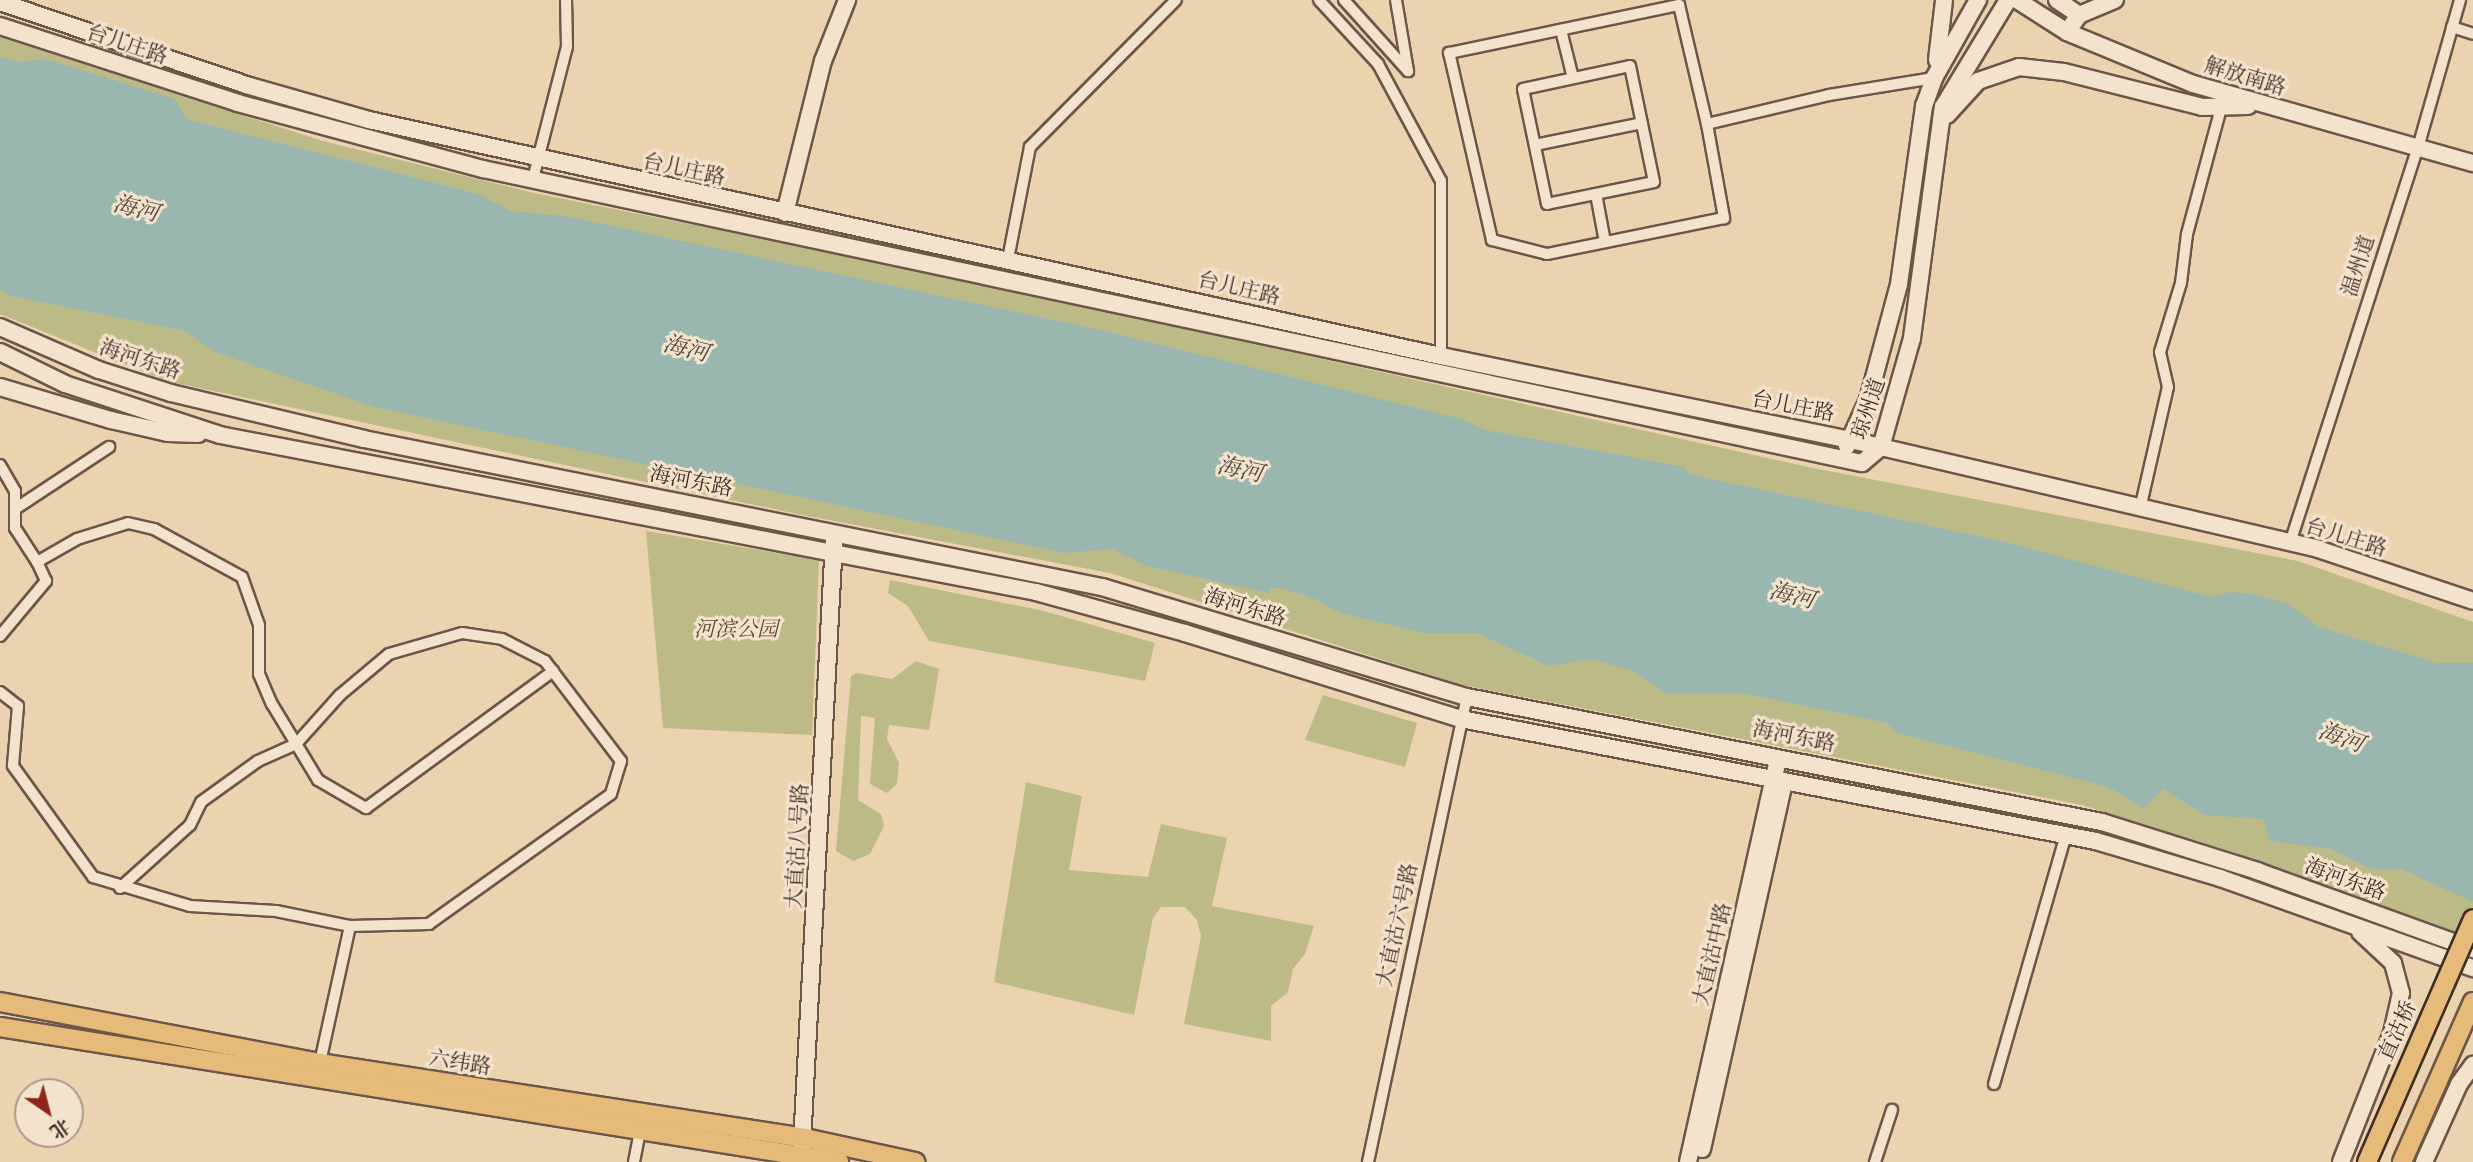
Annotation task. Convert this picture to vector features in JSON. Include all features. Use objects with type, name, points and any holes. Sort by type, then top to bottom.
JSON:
[{"type":"main road","name":"直沽桥","points":[[2367,1162],[2473,919]]},
{"type":"main road","name":"六纬路","points":[[0,1002],[802,1151],[839,1162]]},
{"type":"main road","points":[[2402,1162],[2473,1002]]},
{"type":"main road","name":"六纬路","points":[[0,1027],[640,1130],[802,1151],[915,1162]]},
{"type":"street","points":[[785,213],[823,61],[847,0]]},
{"type":"street","points":[[1008,259],[1030,148],[1176,0]]},
{"type":"street","points":[[1319,0],[1378,64],[1441,181],[1441,356]]},
{"type":"street","points":[[1344,0],[1408,71],[1396,0]]},
{"type":"street","points":[[1707,124],[1829,95],[1934,78],[1944,0]]},
{"type":"street","name":"琼州道","points":[[1978,0],[1934,78],[1921,123],[1899,284],[1868,400],[1851,440],[1839,460],[1863,463],[1881,447],[1912,338],[1938,128],[1948,94],[2008,0]]},
{"type":"street","name":"解放南路","points":[[2017,0],[2067,32],[2258,106],[2418,144],[2473,163]]},
{"type":"street","points":[[2057,0],[2079,15]]},
{"type":"street","points":[[2067,32],[2079,15],[2115,0]]},
{"type":"street","name":"温州道","points":[[2290,543],[2418,144],[2460,0]]},
{"type":"street","name":"台儿庄路","points":[[0,2],[246,85],[369,120],[1441,356],[1851,440],[2290,543],[2473,601]]},
{"type":"street","points":[[533,179],[567,47],[569,3]]},
{"type":"street","points":[[1679,5],[1707,124],[1724,218],[1547,254],[1492,240],[1449,53],[1679,5]]},
{"type":"street","name":"台儿庄路","points":[[0,26],[362,139],[533,179],[1839,460]]},
{"type":"street","points":[[2452,27],[2473,34]]},
{"type":"street","points":[[1561,30],[1573,78]]},
{"type":"street","points":[[1630,66],[1654,182],[1547,204],[1523,89],[1573,78],[1630,66]]},
{"type":"street","points":[[1938,128],[1953,105],[1978,81],[2019,67],[2064,72],[2186,104],[2221,108],[2258,106]]},
{"type":"street","points":[[2140,509],[2168,387],[2160,352],[2182,283],[2188,234],[2221,108]]},
{"type":"street","points":[[1535,145],[1642,123]]},
{"type":"street","points":[[1596,194],[1605,242]]},
{"type":"street","name":"海河东路","points":[[0,327],[99,370],[184,396],[364,439],[1102,587],[1467,697],[2102,821],[2257,871],[2473,949]]},
{"type":"street","name":"海河东路","points":[[0,352],[65,384],[220,435],[833,549],[1089,605],[1461,719],[1780,777],[2066,834],[2220,878],[2473,968]]},
{"type":"street","points":[[0,387],[168,433],[220,435]]},
{"type":"street","points":[[15,509],[108,447]]},
{"type":"street","points":[[0,465],[15,491],[15,528],[46,581],[0,636]]},
{"type":"street","points":[[37,562],[77,539],[128,523],[154,529],[242,577],[260,625],[259,674],[296,744],[318,780],[366,808],[553,671]]},
{"type":"street","name":"大直沽八号路","points":[[802,1151],[835,532]]},
{"type":"street","points":[[0,692],[18,706],[13,766],[93,877],[120,888],[190,906],[276,911],[350,926],[429,924],[611,794],[621,761],[545,661],[502,639],[462,633],[389,654],[340,695],[296,744],[258,761],[201,802],[190,825],[120,888]]},
{"type":"street","name":"大直沽六号路","points":[[1368,1162],[1467,697]]},
{"type":"street","name":"大直沽中路","points":[[1698,1162],[1784,757]]},
{"type":"street","name":"大直沽中路","points":[[1688,1162],[1780,777]]},
{"type":"street","points":[[1994,1084],[2066,834]]},
{"type":"street","points":[[2342,1162],[2392,1033],[2401,993],[2393,963],[2384,952],[2343,921]]},
{"type":"street","points":[[320,1063],[350,926]]},
{"type":"street","points":[[2424,1162],[2459,1084],[2473,1065]]},
{"type":"street","points":[[1875,1162],[1892,1110]]},
{"type":"street","points":[[634,1162],[640,1130]]},
{"type":"green space","points":[[0,37],[323,141],[534,193],[920,270],[1813,468],[2298,561],[2473,622],[2473,938],[2233,852],[2082,805],[1462,685],[1110,573],[797,514],[166,381],[0,314]]},
{"type":"green space","name":"河滨公园","points":[[646,531],[819,560],[812,735],[663,728]]},
{"type":"green space","points":[[890,580],[1044,611],[1155,643],[1145,681],[929,641],[908,606],[888,593]]},
{"type":"green space","points":[[916,661],[939,669],[929,730],[889,725],[887,739],[899,763],[897,784],[887,793],[870,784],[875,718],[861,716],[858,800],[881,814],[884,826],[870,854],[853,861],[836,851],[851,676],[857,673],[892,679]]},
{"type":"green space","points":[[1323,695],[1417,723],[1405,767],[1305,740]]},
{"type":"green space","points":[[1026,782],[1082,796],[1069,870],[1148,877],[1161,824],[1227,838],[1212,906],[1314,926],[1305,954],[1293,969],[1288,992],[1271,1006],[1271,1041],[1184,1024],[1201,936],[1197,920],[1185,907],[1161,907],[1153,918],[1134,1015],[994,982]]},
{"type":"water","name":"海河","points":[[0,57],[18,62],[45,59],[175,99],[186,119],[478,194],[511,211],[565,216],[1105,331],[1465,420],[1485,430],[1684,467],[1688,474],[2005,542],[2211,597],[2231,592],[2258,595],[2288,604],[2319,627],[2437,663],[2473,663],[2473,902],[2401,869],[2371,869],[2331,849],[2270,841],[2263,819],[2204,815],[2163,789],[2143,808],[2108,787],[1897,733],[1887,723],[1742,693],[1666,694],[1634,671],[1590,659],[1549,666],[1477,633],[1424,633],[1340,613],[1315,599],[1284,589],[1271,587],[1269,593],[1147,566],[1112,549],[1064,553],[374,407],[215,352],[185,331],[10,296],[0,289]]}]
